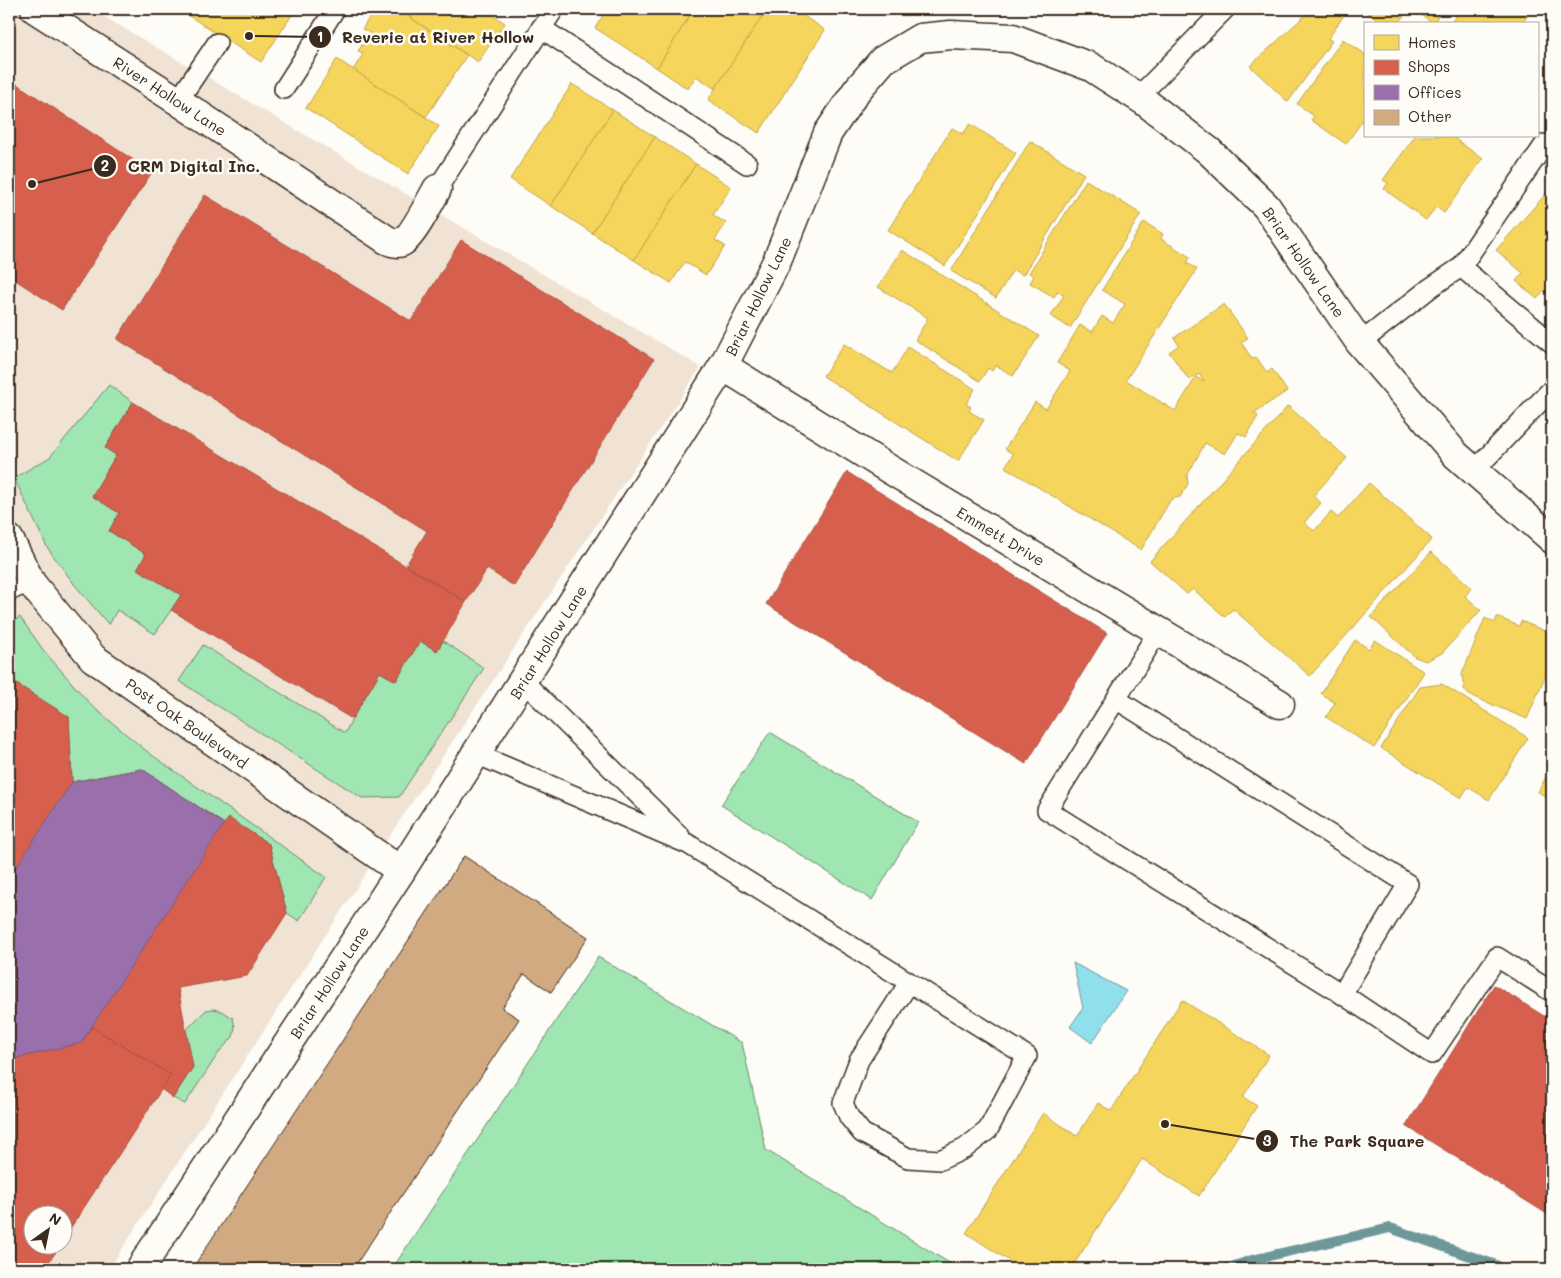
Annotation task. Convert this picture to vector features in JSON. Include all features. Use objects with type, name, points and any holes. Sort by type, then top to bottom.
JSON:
[{"type":"street","name":"River Hollow Lane","points":[[35,9],[178,100],[387,240],[402,242],[410,236],[437,189]]},
{"type":"street","name":"Briar Hollow Lane","points":[[140,1269],[401,871],[723,366],[778,261],[828,133],[857,90],[883,60],[920,38],[951,35],[1012,38],[1090,67],[1138,97],[1209,151],[1266,206],[1360,343],[1456,455],[1552,539]]},
{"type":"street","name":"Emmett Drive","points":[[723,366],[889,469],[1280,704]]},
{"type":"street","name":"Post Oak Boulevard","points":[[9,539],[20,586],[93,658],[401,871]]},
{"type":"lane","points":[[284,90],[335,9]]},
{"type":"lane","points":[[437,189],[554,9]]},
{"type":"lane","points":[[1138,97],[1225,9]]},
{"type":"lane","points":[[541,28],[748,164]]},
{"type":"lane","points":[[178,100],[217,43]]},
{"type":"lane","points":[[1360,343],[1430,288],[1462,267],[1545,144]]},
{"type":"lane","points":[[1462,267],[1552,343]]},
{"type":"lane","points":[[1474,471],[1552,389]]},
{"type":"lane","points":[[1159,630],[1047,810],[1342,994],[1432,1054],[1497,957],[1552,992]]},
{"type":"lane","points":[[523,681],[688,844]]},
{"type":"lane","points":[[1116,699],[1408,884],[1342,994]]},
{"type":"lane","points":[[476,754],[688,844],[1028,1056],[988,1130],[964,1149],[940,1160],[908,1158],[862,1133],[849,1117],[843,1103],[859,1060],[909,982]]},
{"type":"shaded area","points":[[9,9],[91,9],[701,367],[399,822],[109,1269],[9,1269]]},
{"type":"green space","points":[[109,385],[133,402],[105,448],[116,455],[92,496],[119,513],[109,531],[146,554],[138,569],[181,595],[155,634],[117,610],[109,625],[74,584],[47,547],[14,478],[50,457]]},
{"type":"green space","points":[[20,617],[44,651],[92,706],[149,753],[326,877],[299,921],[287,913],[269,844],[224,824],[142,769],[72,782],[69,717],[9,679],[9,624]]},
{"type":"green space","points":[[420,641],[437,651],[443,641],[484,668],[399,797],[362,798],[179,681],[203,645],[345,733],[380,672],[396,681]]},
{"type":"green space","points":[[770,732],[918,822],[872,900],[721,805]]},
{"type":"green space","points":[[598,957],[742,1043],[766,1150],[959,1269],[392,1269]]},
{"type":"green space","points":[[206,1010],[222,1011],[233,1018],[235,1028],[233,1037],[220,1051],[185,1104],[173,1098],[193,1067],[186,1030]]},
{"type":"water","points":[[1073,963],[1126,991],[1092,1043],[1070,1027],[1083,1008]]},
{"type":"building: Homes","points":[[178,9],[296,9],[261,62]]},
{"type":"building: Homes","points":[[375,9],[397,9],[467,55],[426,117],[353,70],[363,54],[358,51],[370,33],[362,29]]},
{"type":"building: Homes","points":[[400,9],[483,9],[505,23],[478,62]]},
{"type":"building: Homes","points":[[607,9],[694,9],[657,68],[595,28]]},
{"type":"building: Homes","points":[[694,9],[767,9],[715,89],[696,76],[688,89],[657,68]]},
{"type":"building: Homes","points":[[767,9],[793,9],[825,30],[759,133],[708,100]]},
{"type":"building: Homes","points":[[1312,9],[1348,9],[1328,39],[1332,41],[1288,102],[1250,66]]},
{"type":"building: Homes","points":[[1362,9],[1443,9],[1434,22],[1417,12],[1404,15],[1400,22],[1381,22]]},
{"type":"building: Homes","points":[[1461,9],[1532,9],[1523,22],[1451,22]]},
{"type":"building: Homes","points":[[1343,39],[1364,53],[1364,118],[1346,144],[1311,120],[1314,116],[1297,104]]},
{"type":"building: Homes","points":[[337,59],[439,126],[408,174],[306,108]]},
{"type":"building: Homes","points":[[572,84],[613,110],[551,206],[510,179]]},
{"type":"building: Homes","points":[[613,110],[655,137],[592,233],[551,206]]},
{"type":"building: Homes","points":[[970,124],[1016,153],[945,266],[888,230],[952,128],[963,134]]},
{"type":"building: Homes","points":[[655,137],[696,164],[634,260],[592,233]]},
{"type":"building: Homes","points":[[1414,138],[1454,138],[1483,159],[1444,213],[1436,207],[1426,220],[1384,189],[1388,183],[1383,180]]},
{"type":"building: Homes","points":[[1030,141],[1084,174],[1023,275],[1013,270],[996,298],[951,271]]},
{"type":"building: Homes","points":[[696,164],[731,187],[713,215],[726,223],[715,240],[725,246],[706,275],[685,262],[671,283],[634,260]]},
{"type":"building: Homes","points":[[1086,180],[1141,214],[1070,328],[1051,316],[1064,295],[1058,291],[1054,297],[1030,283],[1034,276],[1029,273]]},
{"type":"building: Homes","points":[[1552,187],[1552,299],[1544,291],[1537,299],[1516,281],[1523,273],[1496,250]]},
{"type":"building: Homes","points":[[1144,222],[1163,234],[1161,239],[1190,257],[1187,263],[1197,269],[1126,380],[1175,411],[1196,377],[1204,382],[1199,374],[1189,380],[1169,352],[1179,345],[1174,338],[1224,304],[1248,338],[1241,342],[1252,359],[1257,358],[1267,373],[1272,369],[1287,391],[1254,413],[1258,416],[1246,437],[1238,433],[1225,454],[1205,443],[1187,476],[1188,484],[1180,497],[1171,499],[1141,550],[1005,467],[1013,454],[1005,449],[1035,402],[1046,409],[1070,371],[1057,363],[1080,325],[1092,332],[1102,316],[1113,323],[1125,304],[1102,290]]},
{"type":"building: Homes","points":[[902,250],[1039,336],[1013,376],[996,365],[992,371],[988,368],[980,381],[915,340],[928,318],[878,287]]},
{"type":"building: Homes","points":[[844,344],[892,373],[908,347],[975,389],[966,404],[971,407],[969,411],[984,420],[958,461],[823,376]]},
{"type":"building: Homes","points":[[1288,406],[1347,458],[1313,496],[1321,503],[1304,523],[1314,531],[1331,512],[1338,518],[1369,483],[1432,539],[1310,676],[1233,609],[1225,617],[1193,589],[1187,594],[1150,561]]},
{"type":"building: Homes","points":[[1431,552],[1472,588],[1465,596],[1481,610],[1442,653],[1426,661],[1415,657],[1371,617]]},
{"type":"building: Homes","points":[[1497,617],[1519,626],[1521,621],[1552,634],[1552,660],[1527,719],[1469,695],[1464,689],[1462,674],[1485,618],[1495,623]]},
{"type":"building: Homes","points":[[1355,640],[1369,649],[1375,640],[1424,672],[1374,748],[1326,717],[1335,703],[1321,693]]},
{"type":"building: Homes","points":[[1442,684],[1528,738],[1489,800],[1468,787],[1461,798],[1381,748],[1420,687]]},
{"type":"building: Homes","points":[[1552,765],[1552,800],[1538,792]]},
{"type":"building: Homes","points":[[1182,1000],[1269,1055],[1243,1097],[1257,1106],[1199,1196],[1142,1159],[1071,1269],[1022,1269],[966,1233],[1043,1113],[1077,1136],[1098,1103],[1111,1111]]},
{"type":"building: Shops","points":[[9,79],[152,172],[62,310],[9,276]]},
{"type":"building: Shops","points":[[205,195],[411,321],[461,240],[654,359],[514,586],[487,569],[466,602],[406,565],[427,531],[117,339]]},
{"type":"building: Shops","points":[[133,402],[466,602],[437,651],[420,641],[396,681],[380,672],[352,719],[171,610],[181,595],[137,569],[146,554],[109,531],[119,513],[92,496],[116,455],[105,448]]},
{"type":"building: Shops","points":[[847,472],[1107,633],[1026,764],[766,604]]},
{"type":"building: Shops","points":[[9,679],[69,717],[72,782],[142,769],[224,824],[229,818],[269,844],[287,913],[247,976],[178,988],[193,1067],[173,1098],[161,1089],[171,1075],[92,1027],[81,1043],[16,1058],[9,1053]]},
{"type":"building: Shops","points":[[1494,985],[1552,1021],[1552,1217],[1406,1126]]},
{"type":"building: Shops","points":[[92,1027],[171,1075],[72,1226],[72,1206],[22,1206],[22,1256],[53,1256],[44,1269],[9,1269],[9,1053],[16,1058],[81,1043]]},
{"type":"building: Offices","points":[[142,769],[224,824],[81,1043],[16,1058],[9,1053],[9,878],[72,782]]},
{"type":"building: Other","points":[[464,856],[588,937],[551,992],[524,974],[502,1008],[519,1019],[353,1269],[192,1269]]},
{"type":"waterway","points":[[1226,1269],[1252,1260],[1390,1228],[1496,1265],[1502,1269]]},
{"type":"place","name":"Reverie at River Hollow","points":[[249,36]]},
{"type":"place","name":"CRM Digital Inc.","points":[[32,184]]},
{"type":"place","name":"The Park Square","points":[[1165,1124]]}]
